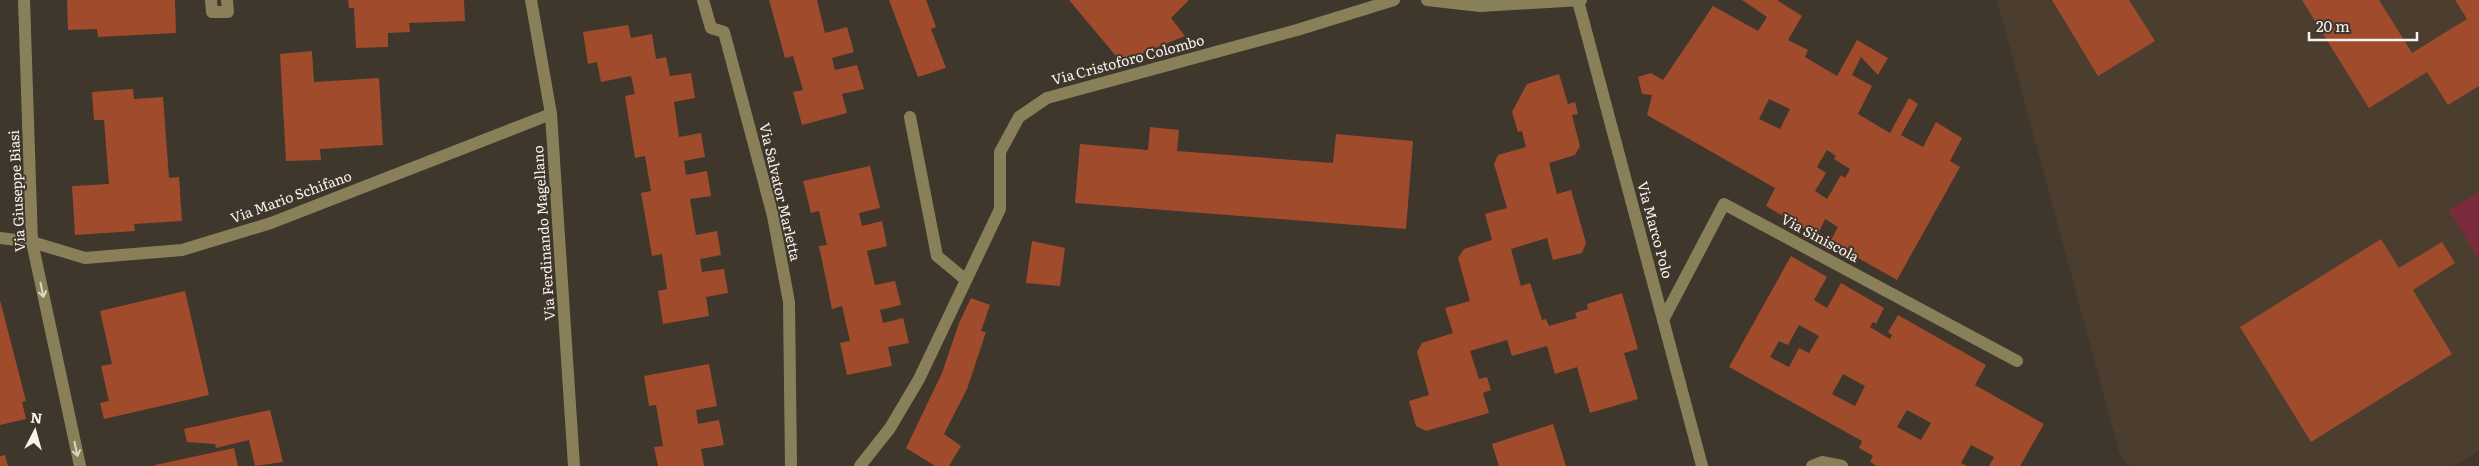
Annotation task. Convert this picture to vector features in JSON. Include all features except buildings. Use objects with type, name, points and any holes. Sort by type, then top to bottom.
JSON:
[{"type":"street","name":"Via Giuseppe Biasi","points":[[24,0],[32,242],[80,466]]},
{"type":"street","points":[[212,0],[212,12],[228,12],[227,0]]},
{"type":"street","name":"Via Ferdinando Magellano","points":[[531,0],[551,114],[574,466]]},
{"type":"street","name":"Via Salvator Marletta","points":[[703,0],[711,28],[724,32],[773,216],[789,302],[791,466]]},
{"type":"street","name":"Via Cristoforo Colombo","points":[[860,466],[890,428],[919,379],[1000,209],[1000,152],[1019,117],[1047,98],[1297,30],[1394,0]]},
{"type":"street","points":[[1427,0],[1480,6],[1580,1]]},
{"type":"street","name":"Via Marco Polo","points":[[1580,1],[1702,466]]},
{"type":"street","name":"Via Mario Schifano","points":[[0,238],[32,242],[86,258],[182,250],[271,223],[551,114]]},
{"type":"street","points":[[910,117],[937,256],[966,280]]},
{"type":"street","name":"Via Siniscola","points":[[1663,320],[1724,204],[2017,361]]},
{"type":"street","points":[[1812,466],[1822,462],[1842,466]]},
{"type":"shaded area","points":[[1997,0],[2479,0],[2479,451],[2454,466],[2129,466],[2120,455]]},
{"type":"shaded area","points":[[2479,192],[2479,260],[2449,210]]}]
